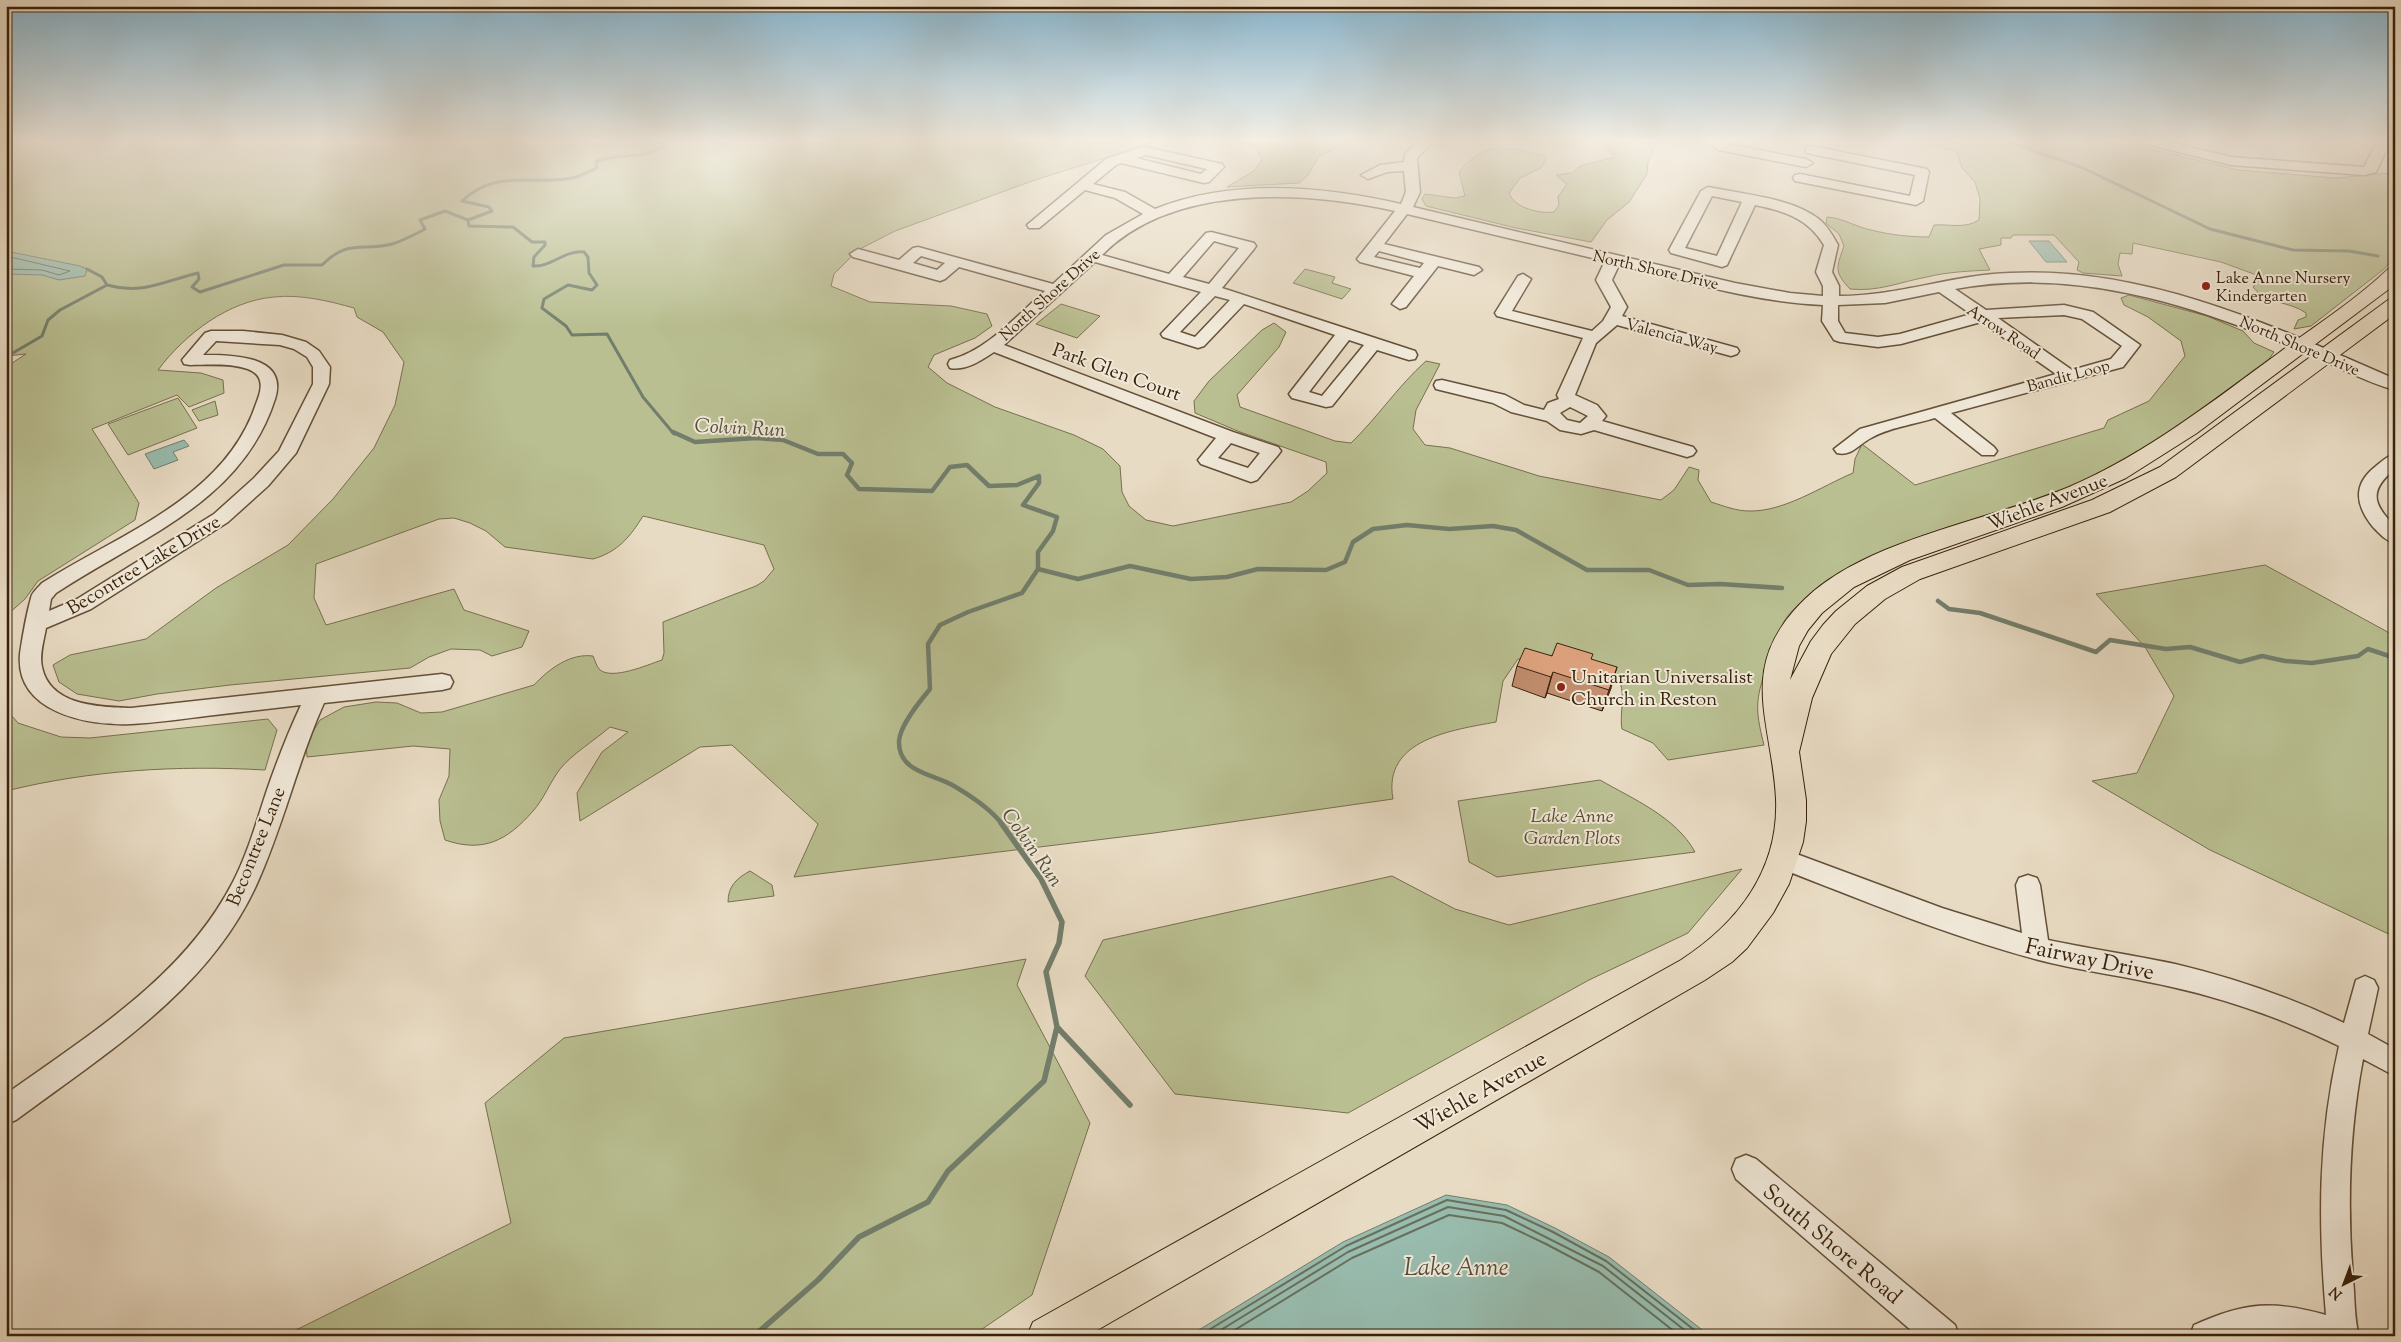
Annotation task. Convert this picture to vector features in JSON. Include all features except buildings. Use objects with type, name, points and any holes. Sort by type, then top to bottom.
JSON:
[{"type":"main road","name":"Wiehle Avenue","points":[[2314,350],[2395,273]]},
{"type":"main road","name":"Wiehle Avenue","points":[[1048,1336],[1694,970],[1721,951],[1757,911],[1783,859],[1788,840],[1792,798],[1774,697],[1783,654],[1789,639],[1800,622],[1820,599],[1837,584],[1888,558],[2076,493],[2114,476],[2314,350],[2395,304]]},
{"type":"street","points":[[1034,226],[1061,203]]},
{"type":"street","points":[[1133,203],[1155,215]]},
{"type":"street","name":"North Shore Drive","points":[[956,364],[971,360],[992,346],[1092,257],[1098,248],[1114,237],[1155,215],[1197,203]]},
{"type":"street","name":"North Shore Drive","points":[[1371,203],[1762,294],[1831,301],[1885,298],[1980,279],[2016,277],[2062,279],[2146,291],[2202,306],[2314,350],[2395,385]]},
{"type":"street","points":[[1409,203],[1365,259],[1424,274]]},
{"type":"street","points":[[1702,203],[1676,250],[1722,262],[1749,203]]},
{"type":"street","points":[[1764,203],[1787,207],[1789,203]]},
{"type":"street","name":"Bandit Loop","points":[[1787,207],[1810,218],[1823,230],[1831,245],[1824,272],[1831,286],[1830,321],[1840,337],[1858,341],[1901,339],[1990,314],[2074,311],[2087,315],[2132,345],[2117,363],[1983,398],[1866,433],[1843,449]]},
{"type":"street","points":[[1173,279],[1211,236],[1249,246],[1212,290],[1169,334],[1198,343],[1241,298]]},
{"type":"street","points":[[1376,246],[1474,270]]},
{"type":"street","points":[[858,254],[902,265],[918,251],[1055,288]]},
{"type":"street","points":[[1092,257],[1294,314],[1345,334],[1409,355]]},
{"type":"street","name":"Valencia Way","points":[[1569,401],[1566,395],[1588,341],[1610,324],[1619,307],[1604,280],[1614,259]]},
{"type":"street","points":[[1400,304],[1434,261]]},
{"type":"street","points":[[1523,279],[1503,313],[1593,336]]},
{"type":"street","name":"Arrow Road","points":[[1940,286],[2068,376]]},
{"type":"street","name":"Valencia Way","points":[[1613,320],[1730,352]]},
{"type":"street","points":[[1345,334],[1298,394],[1326,402],[1374,343]]},
{"type":"street","name":"Becontree Lake Drive","points":[[37,624],[84,604],[204,530],[261,482],[287,453],[321,384],[322,376],[317,359],[310,352],[292,341],[276,338],[211,336],[190,360],[253,365],[266,372],[270,380],[270,396],[248,441],[220,476],[174,512],[49,588],[41,597],[32,652],[31,665],[34,679],[53,700],[85,712],[131,716],[442,682]]},
{"type":"street","name":"Park Glen Court","points":[[992,346],[1227,436]]},
{"type":"street","points":[[1442,385],[1499,399],[1506,405],[1552,416],[1564,426],[1574,429],[1586,428],[1594,424],[1687,451]]},
{"type":"street","points":[[1552,416],[1551,413],[1554,407],[1569,401],[1592,410],[1597,416],[1594,424]]},
{"type":"street","points":[[1938,412],[1988,451]]},
{"type":"street","points":[[2395,460],[2372,479],[2368,487],[2367,496],[2378,521],[2395,537]]},
{"type":"street","name":"Becontree Lane","points":[[6,1111],[139,1012],[167,988],[200,952],[226,917],[243,886],[291,753],[316,696]]},
{"type":"street","name":"Fairway Drive","points":[[1783,859],[1941,920],[2036,948],[2191,980],[2238,993],[2289,1011],[2353,1040],[2395,1063]]},
{"type":"street","points":[[2028,885],[2036,948]]},
{"type":"street","points":[[2205,1336],[2233,1324],[2272,1320],[2306,1324],[2344,1336],[2334,1233],[2334,1167],[2340,1106],[2365,988]]},
{"type":"street","name":"South Shore Road","points":[[1746,1169],[1944,1336]]},
{"type":"green space","points":[[6,203],[973,203],[895,231],[858,250],[834,274],[831,286],[870,302],[951,306],[987,314],[992,326],[975,338],[934,355],[928,367],[947,383],[995,407],[1074,435],[1103,449],[1120,466],[1122,492],[1129,506],[1146,520],[1173,526],[1291,502],[1308,491],[1327,473],[1326,462],[1240,432],[1195,413],[1194,401],[1209,381],[1262,330],[1274,323],[1286,332],[1279,347],[1237,395],[1240,407],[1335,441],[1351,443],[1426,361],[1440,364],[1416,410],[1413,429],[1425,445],[1450,448],[1539,476],[1661,500],[1674,490],[1689,467],[1699,470],[1698,480],[1711,502],[1744,511],[1762,510],[1789,503],[1853,473],[1855,459],[1862,444],[1915,485],[2104,428],[2108,420],[2149,401],[2185,356],[2181,341],[2148,317],[2124,305],[2121,298],[2129,295],[2207,316],[2243,331],[2254,343],[2274,352],[2269,359],[2188,419],[2146,447],[2103,472],[2065,489],[1898,545],[1858,563],[1822,585],[1791,612],[1783,623],[1775,641],[1761,684],[1758,702],[1759,721],[1764,745],[1668,760],[1653,743],[1622,729],[1622,688],[1617,677],[1606,670],[1588,663],[1556,655],[1546,655],[1518,659],[1503,681],[1496,722],[1442,734],[1424,741],[1409,750],[1398,763],[1393,779],[1393,799],[1154,833],[794,877],[818,824],[732,745],[700,747],[580,821],[577,793],[602,752],[628,732],[610,727],[565,764],[556,774],[537,806],[514,830],[494,842],[471,845],[445,840],[440,821],[439,800],[449,776],[450,749],[413,746],[307,757],[306,743],[320,720],[344,707],[376,702],[397,703],[421,713],[442,712],[534,685],[560,663],[576,657],[593,656],[600,670],[606,673],[630,671],[662,660],[664,653],[663,622],[756,586],[764,581],[774,569],[764,545],[643,516],[622,543],[610,552],[593,559],[505,547],[486,531],[470,523],[454,518],[439,519],[316,564],[314,598],[326,625],[454,589],[464,610],[529,631],[522,647],[492,656],[480,650],[451,649],[429,657],[410,668],[230,685],[157,694],[119,701],[77,694],[59,682],[53,665],[70,655],[146,639],[216,588],[288,545],[333,499],[374,448],[395,405],[404,362],[383,332],[357,317],[354,308],[304,297],[284,296],[257,300],[224,312],[194,332],[158,370],[201,373],[223,380],[224,393],[189,407],[177,395],[92,429],[139,503],[135,520],[38,581],[25,599],[6,616],[6,367],[26,354],[6,356]]},
{"type":"green space","points":[[1424,203],[1516,203],[1528,209],[1542,212],[1554,212],[1559,203],[1628,203],[1607,220],[1591,242],[1516,228],[1426,206]]},
{"type":"green space","points":[[1980,203],[2395,203],[2395,256],[2384,269],[2311,326],[2294,329],[2298,320],[2306,317],[2306,313],[2258,293],[2253,287],[2262,277],[2221,262],[2133,243],[2132,254],[2120,253],[2118,264],[2122,276],[2083,273],[2077,270],[2079,262],[2054,235],[2013,235],[2011,238],[2001,238],[2001,245],[1979,249],[1990,270],[1942,274],[1880,288],[1850,289],[1841,278],[1838,269],[1844,246],[1839,234],[1826,223],[1827,217],[1878,232],[1929,237],[1934,225],[1963,225],[1979,220]]},
{"type":"green space","points":[[1305,269],[1335,277],[1332,283],[1351,289],[1342,299],[1293,283]]},
{"type":"green space","points":[[1061,304],[1100,316],[1077,338],[1036,324]]},
{"type":"green space","points":[[178,398],[197,428],[128,455],[108,424]]},
{"type":"green space","points":[[215,401],[218,415],[199,421],[192,410]]},
{"type":"green space","points":[[2265,565],[2395,636],[2395,937],[2210,850],[2092,781],[2137,773],[2174,696],[2145,647],[2096,594]]},
{"type":"green space","points":[[6,709],[18,723],[61,737],[90,738],[268,719],[277,730],[265,770],[200,768],[135,771],[70,778],[6,791]]},
{"type":"green space","name":"Lake Anne Garden Plots","points":[[1600,780],[1640,802],[1665,819],[1687,840],[1695,852],[1497,877],[1469,862],[1458,801]]},
{"type":"green space","points":[[1742,869],[1688,933],[1589,980],[1348,1113],[1175,1094],[1085,976],[1103,940],[1392,876],[1455,909],[1509,925]]},
{"type":"green space","points":[[750,871],[772,885],[774,896],[728,902],[728,896],[734,883]]},
{"type":"green space","points":[[1026,959],[1017,985],[1090,1123],[1032,1295],[972,1336],[284,1336],[511,1223],[485,1103],[564,1038]]},
{"type":"water","points":[[2029,241],[2049,241],[2067,262],[2046,262]]},
{"type":"water","points":[[6,251],[87,269],[85,276],[59,280],[42,275],[6,274]]},
{"type":"water","points":[[184,440],[189,446],[173,452],[178,460],[154,469],[145,454]]},
{"type":"water","name":"Lake Anne","points":[[1446,1195],[1507,1205],[1555,1228],[1609,1257],[1710,1336],[1189,1336],[1343,1242]]},
{"type":"waterway","points":[[468,220],[492,211],[489,207],[469,203]]},
{"type":"waterway","name":"Colvin Run","points":[[2155,203],[2210,229],[2293,250],[2349,251],[2378,256]]},
{"type":"waterway","name":"Colvin Run","points":[[107,285],[120,288],[143,288],[198,273],[199,279],[192,287],[200,292],[284,265],[322,265],[340,251],[356,247],[396,243],[425,229],[420,220],[445,211],[468,220]]},
{"type":"waterway","name":"Colvin Run","points":[[468,220],[469,226],[513,227],[532,242],[545,242],[545,245],[534,257],[533,266],[546,264],[570,253],[584,252],[588,257],[589,273],[597,285],[592,290],[568,285],[544,299],[542,308],[566,326],[572,335],[607,334],[643,397],[674,434]]},
{"type":"waterway","name":"Colvin Run","points":[[87,269],[102,277],[107,285]]},
{"type":"waterway","points":[[6,357],[42,336],[48,320],[60,310],[107,285]]},
{"type":"waterway","name":"Colvin Run","points":[[673,432],[695,442],[756,438],[783,440],[818,454],[843,454],[852,463],[847,475],[859,489],[932,491],[950,467],[967,465],[989,486],[1017,485],[1039,476],[1039,483],[1023,505],[1057,517],[1053,531],[1038,552],[1038,569]]},
{"type":"waterway","points":[[1038,569],[1078,579],[1130,566],[1191,579],[1227,577],[1258,569],[1326,570],[1345,562],[1353,542],[1373,529],[1407,525],[1449,529],[1493,526],[1516,530],[1587,570],[1649,570],[1688,585],[1720,584],[1782,588]]},
{"type":"waterway","name":"Colvin Run","points":[[1002,824],[986,808],[967,794],[911,766],[904,760],[900,752],[899,741],[907,721],[930,689],[928,644],[940,625],[968,612],[1022,593],[1038,569]]},
{"type":"waterway","points":[[1938,601],[1949,609],[1980,613],[2096,652],[2110,640],[2166,649],[2190,647],[2240,662],[2262,656],[2285,661],[2312,663],[2358,656],[2368,649],[2395,658]]},
{"type":"waterway","name":"Colvin Run","points":[[1001,823],[1041,879],[1062,922],[1059,943],[1046,972],[1057,1027]]},
{"type":"waterway","points":[[754,1336],[818,1280],[859,1237],[928,1202],[948,1171],[1044,1081],[1057,1027]]},
{"type":"waterway","name":"Colvin Run","points":[[1057,1027],[1130,1105]]},
{"type":"place","name":"Lake Anne Nursery Kindergarten","points":[[2206,286]]},
{"type":"place","name":"Unitarian Universalist Church in Reston","points":[[1561,687]]}]
